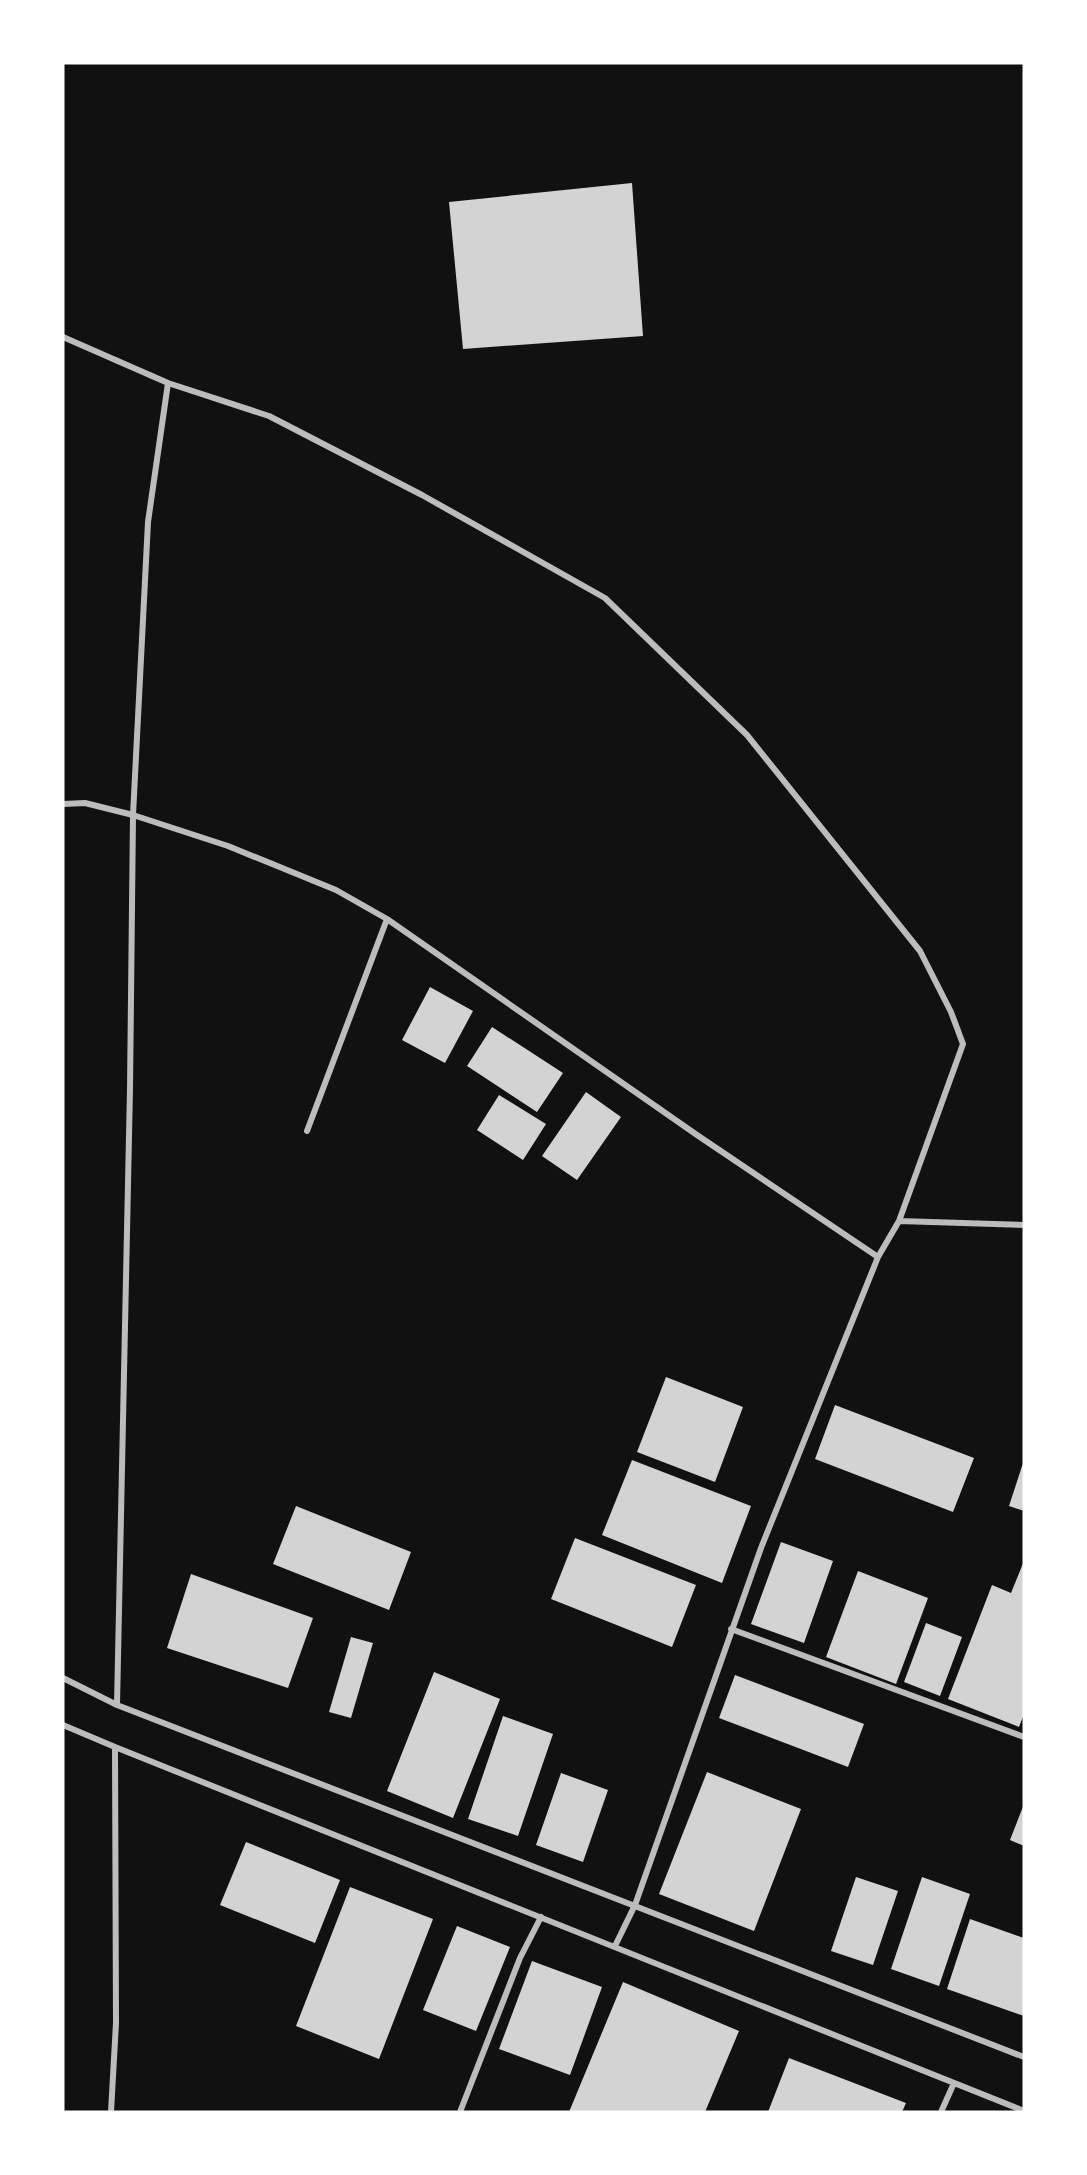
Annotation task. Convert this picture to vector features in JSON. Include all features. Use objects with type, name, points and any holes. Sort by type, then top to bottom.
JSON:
[{"type":"street","points":[[63,337],[168,383],[269,416],[422,495],[605,598],[747,735],[920,951],[951,1012],[963,1044],[899,1221],[878,1257],[761,1548],[635,1905],[615,1946]]},
{"type":"street","points":[[117,1705],[130,1089],[133,815],[148,522],[168,383]]},
{"type":"street","points":[[63,804],[85,804],[133,815],[228,846],[336,890],[387,920],[697,1135],[878,1257]]},
{"type":"street","points":[[307,1131],[387,920]]},
{"type":"street","points":[[899,1221],[1024,1225]]},
{"type":"street","points":[[731,1629],[1024,1737]]},
{"type":"street","points":[[63,1678],[117,1705],[1024,2057]]},
{"type":"street","points":[[63,1725],[115,1748],[1024,2111]]},
{"type":"street","points":[[111,2112],[116,2011],[115,1748]]},
{"type":"street","points":[[460,2112],[520,1958],[541,1917]]},
{"type":"street","points":[[941,2112],[954,2083]]},
{"type":"building","points":[[632,183],[643,336],[463,349],[449,202]]},
{"type":"building","points":[[430,987],[473,1011],[445,1063],[402,1040]]},
{"type":"building","points":[[492,1027],[563,1073],[537,1112],[467,1066]]},
{"type":"building","points":[[586,1092],[621,1117],[577,1180],[542,1156]]},
{"type":"building","points":[[499,1095],[546,1124],[523,1160],[477,1130]]},
{"type":"building","points":[[666,1377],[743,1407],[715,1482],[637,1452]]},
{"type":"building","points":[[835,1405],[974,1458],[953,1512],[815,1459]]},
{"type":"building","points":[[632,1460],[751,1506],[722,1583],[602,1535]]},
{"type":"building","points":[[1024,1460],[1024,1511],[1009,1506]]},
{"type":"building","points":[[296,1506],[411,1552],[389,1610],[273,1564]]},
{"type":"building","points":[[575,1538],[696,1585],[672,1647],[551,1599]]},
{"type":"building","points":[[781,1542],[833,1561],[804,1643],[751,1624]]},
{"type":"building","points":[[1024,1561],[1024,1714],[1019,1727],[948,1699],[992,1585],[1011,1593]]},
{"type":"building","points":[[858,1571],[928,1598],[896,1684],[826,1657]]},
{"type":"building","points":[[191,1574],[313,1618],[288,1688],[167,1648]]},
{"type":"building","points":[[926,1623],[962,1637],[940,1696],[904,1682]]},
{"type":"building","points":[[351,1637],[373,1643],[351,1718],[329,1712]]},
{"type":"building","points":[[434,1672],[500,1699],[453,1818],[387,1791]]},
{"type":"building","points":[[735,1675],[864,1724],[848,1767],[719,1718]]},
{"type":"building","points":[[503,1716],[553,1734],[518,1836],[468,1819]]},
{"type":"building","points":[[707,1772],[801,1809],[754,1931],[659,1894]]},
{"type":"building","points":[[561,1773],[608,1790],[583,1862],[536,1845]]},
{"type":"building","points":[[1024,1804],[1024,1846],[1010,1840]]},
{"type":"building","points":[[246,1842],[340,1880],[315,1943],[220,1905]]},
{"type":"building","points":[[856,1877],[898,1891],[873,1965],[831,1951]]},
{"type":"building","points":[[922,1877],[970,1894],[939,1986],[891,1969]]},
{"type":"building","points":[[350,1887],[433,1919],[379,2059],[296,2026]]},
{"type":"building","points":[[970,1919],[1024,1938],[1024,2016],[947,1989]]},
{"type":"building","points":[[457,1926],[510,1947],[476,2031],[423,2010]]},
{"type":"building","points":[[532,1961],[602,1987],[570,2075],[499,2049]]},
{"type":"building","points":[[623,1982],[739,2031],[705,2112],[569,2112]]},
{"type":"building","points":[[789,2058],[906,2103],[902,2112],[768,2112]]}]
